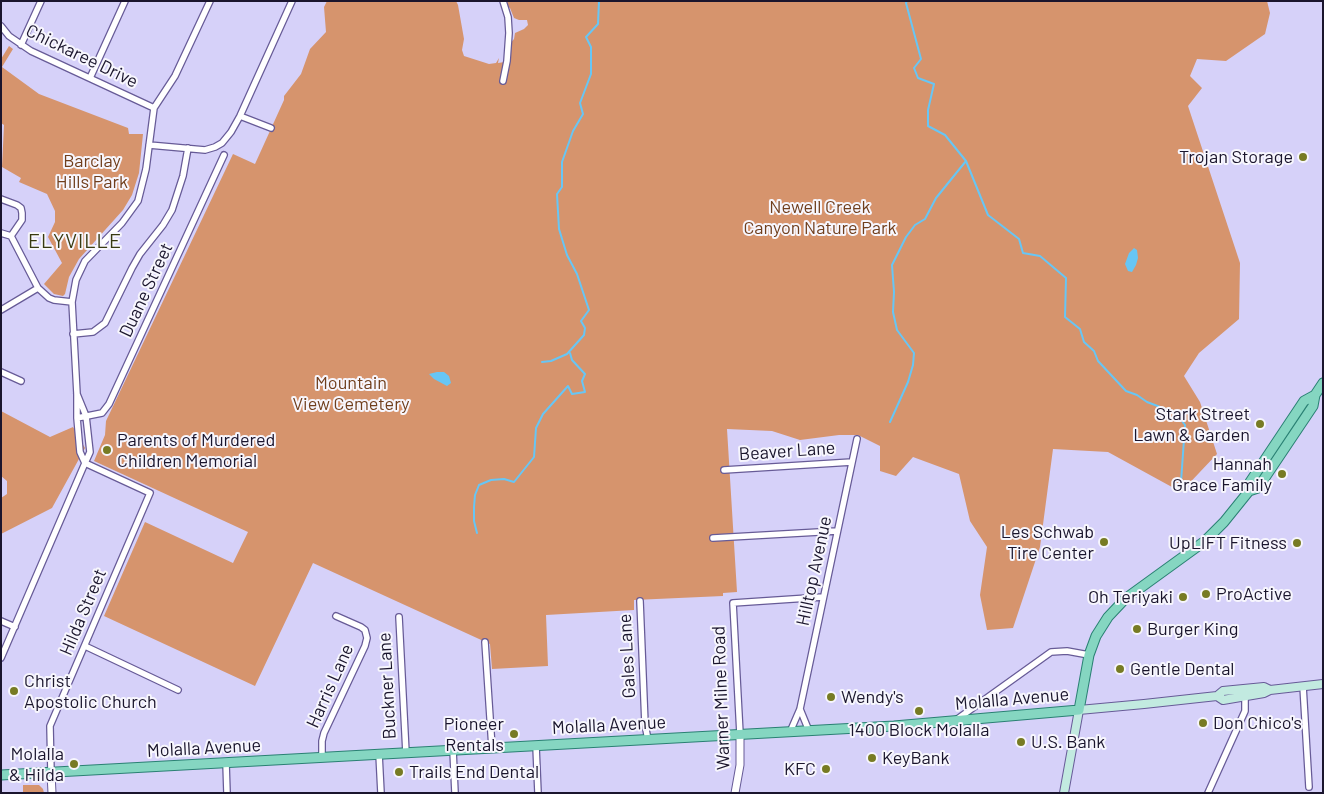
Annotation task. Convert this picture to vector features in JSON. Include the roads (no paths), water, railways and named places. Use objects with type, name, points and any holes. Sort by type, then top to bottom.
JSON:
[{"type":"main road","points":[[1249,491],[1258,488],[1313,406],[1315,395],[1323,383]]},
{"type":"main road","points":[[1064,793],[1089,655],[1096,636],[1112,612],[1125,600],[1205,541],[1224,522],[1249,491],[1250,482],[1304,401],[1315,395]]},
{"type":"main road","points":[[1275,462],[1281,446],[1295,425],[1296,420],[1294,417]]},
{"type":"main road","name":"Molalla Avenue","points":[[1217,696],[1223,700],[1264,694],[1270,690],[1323,684]]},
{"type":"main road","name":"Molalla Avenue","points":[[1,775],[894,726],[1144,704],[1217,696],[1223,691],[1264,687],[1270,690]]},
{"type":"street","points":[[21,45],[41,1]]},
{"type":"street","points":[[90,78],[125,1]]},
{"type":"street","points":[[85,463],[80,452],[77,418],[72,302],[76,280],[85,260],[122,223],[138,201],[145,174],[154,108],[174,76],[210,1]]},
{"type":"street","points":[[149,145],[205,150],[222,143],[240,116],[292,1]]},
{"type":"street","points":[[503,1],[508,17],[509,33],[507,62],[503,81]]},
{"type":"street","name":"Chickaree Drive","points":[[1,26],[9,36],[21,45],[154,108]]},
{"type":"street","points":[[240,116],[271,128]]},
{"type":"street","points":[[73,334],[94,332],[105,323],[136,261],[164,226],[172,210],[188,148]]},
{"type":"street","name":"Duane Street","points":[[77,418],[102,413],[109,404],[224,155]]},
{"type":"street","points":[[1,199],[21,208],[22,213],[19,225],[11,236]]},
{"type":"street","points":[[1,233],[11,236],[38,288],[49,298],[72,302]]},
{"type":"street","points":[[1,310],[38,288]]},
{"type":"street","points":[[1,372],[21,381]]},
{"type":"street","points":[[1,658],[90,452],[86,416],[77,394]]},
{"type":"street","name":"Hilltop Avenue","points":[[790,732],[800,709],[857,439]]},
{"type":"street","name":"Beaver Lane","points":[[724,470],[852,462]]},
{"type":"street","name":"Hilda Street","points":[[51,773],[50,726],[150,493],[85,463]]},
{"type":"street","points":[[713,538],[837,531]]},
{"type":"street","name":"Warner Milne Road","points":[[736,793],[740,765],[740,734],[733,603],[823,598]]},
{"type":"street","name":"Gales Lane","points":[[640,601],[645,724],[648,740]]},
{"type":"street","name":"Harris Lane","points":[[322,758],[324,733],[367,638],[365,630],[361,627],[336,616]]},
{"type":"street","name":"Buckner Lane","points":[[399,617],[406,753]]},
{"type":"street","points":[[1,621],[14,627]]},
{"type":"street","points":[[485,642],[492,748]]},
{"type":"street","points":[[85,646],[178,690]]},
{"type":"street","points":[[955,720],[1054,651],[1089,655]]},
{"type":"street","points":[[1303,686],[1309,787]]},
{"type":"street","points":[[1208,793],[1245,710],[1245,696]]},
{"type":"street","points":[[800,709],[809,730]]},
{"type":"street","points":[[536,746],[538,793]]},
{"type":"street","points":[[453,750],[455,793]]},
{"type":"street","points":[[379,754],[380,793]]},
{"type":"street","points":[[226,763],[227,793]]},
{"type":"street","points":[[51,773],[52,793]]},
{"type":"water","points":[[1134,248],[1137,250],[1138,258],[1132,272],[1128,271],[1125,264],[1129,253]]},
{"type":"water","points":[[444,372],[449,376],[451,383],[447,386],[429,374]]},
{"type":"waterway","points":[[542,362],[551,361],[567,354],[584,335],[585,328],[581,321],[589,310],[577,274],[567,255],[559,229],[557,194],[562,187],[562,162],[573,131],[583,114],[580,103],[591,74],[591,47],[586,37],[598,24],[599,1]]},
{"type":"waterway","points":[[907,1],[921,59],[914,68],[918,78],[934,84],[928,110],[928,126],[945,135],[966,161],[988,215],[1019,239],[1023,253],[1040,256],[1066,278],[1065,317],[1080,329],[1084,342],[1094,351],[1098,361],[1126,391],[1137,395],[1147,402],[1176,413],[1185,425],[1181,482]]},
{"type":"waterway","points":[[890,422],[908,382],[914,353],[897,330],[893,312],[892,265],[906,237],[915,225],[925,219],[936,198],[966,161]]},
{"type":"waterway","points":[[477,533],[474,521],[474,507],[475,495],[479,485],[491,480],[504,479],[514,482],[534,457],[536,428],[543,414],[568,386],[572,394],[585,392],[582,381],[585,374],[572,360],[570,353]]},
{"type":"place","name":"Trojan Storage","points":[[1303,157]]},
{"type":"place","name":"Stark Street Lawn & Garden","points":[[1260,424]]},
{"type":"place","name":"Parents of Murdered Children Memorial","points":[[107,450]]},
{"type":"place","name":"Hannah Grace Family","points":[[1282,474]]},
{"type":"place","name":"Les Schwab Tire Center","points":[[1104,542]]},
{"type":"place","name":"UpLIFT Fitness","points":[[1297,543]]},
{"type":"place","name":"ProActive","points":[[1206,594]]},
{"type":"place","name":"Oh Teriyaki","points":[[1183,597]]},
{"type":"place","name":"Burger King","points":[[1137,629]]},
{"type":"place","name":"Gentle Dental","points":[[1120,669]]},
{"type":"place","name":"Christ Apostolic Church","points":[[14,691]]},
{"type":"place","name":"Wendy's","points":[[831,697]]},
{"type":"place","name":"1400 Block Molalla","points":[[919,711]]},
{"type":"place","name":"Don Chico's","points":[[1203,723]]},
{"type":"place","name":"Pioneer Rentals","points":[[514,734]]},
{"type":"place","name":"U.S. Bank","points":[[1021,742]]},
{"type":"place","name":"KeyBank","points":[[872,758]]},
{"type":"place","name":"Molalla & Hilda","points":[[74,764]]},
{"type":"place","name":"KFC","points":[[826,769]]},
{"type":"place","name":"Trails End Dental","points":[[399,772]]},
{"type":"district","name":"ELYVILLE","points":[[75,241]]},
{"type":"park label","name":"Barclay Hills Park","points":[[92,171]]},
{"type":"park label","name":"Newell Creek Canyon Nature Park","points":[[820,217]]},
{"type":"park label","name":"Mountain View Cemetery","points":[[351,393]]}]
